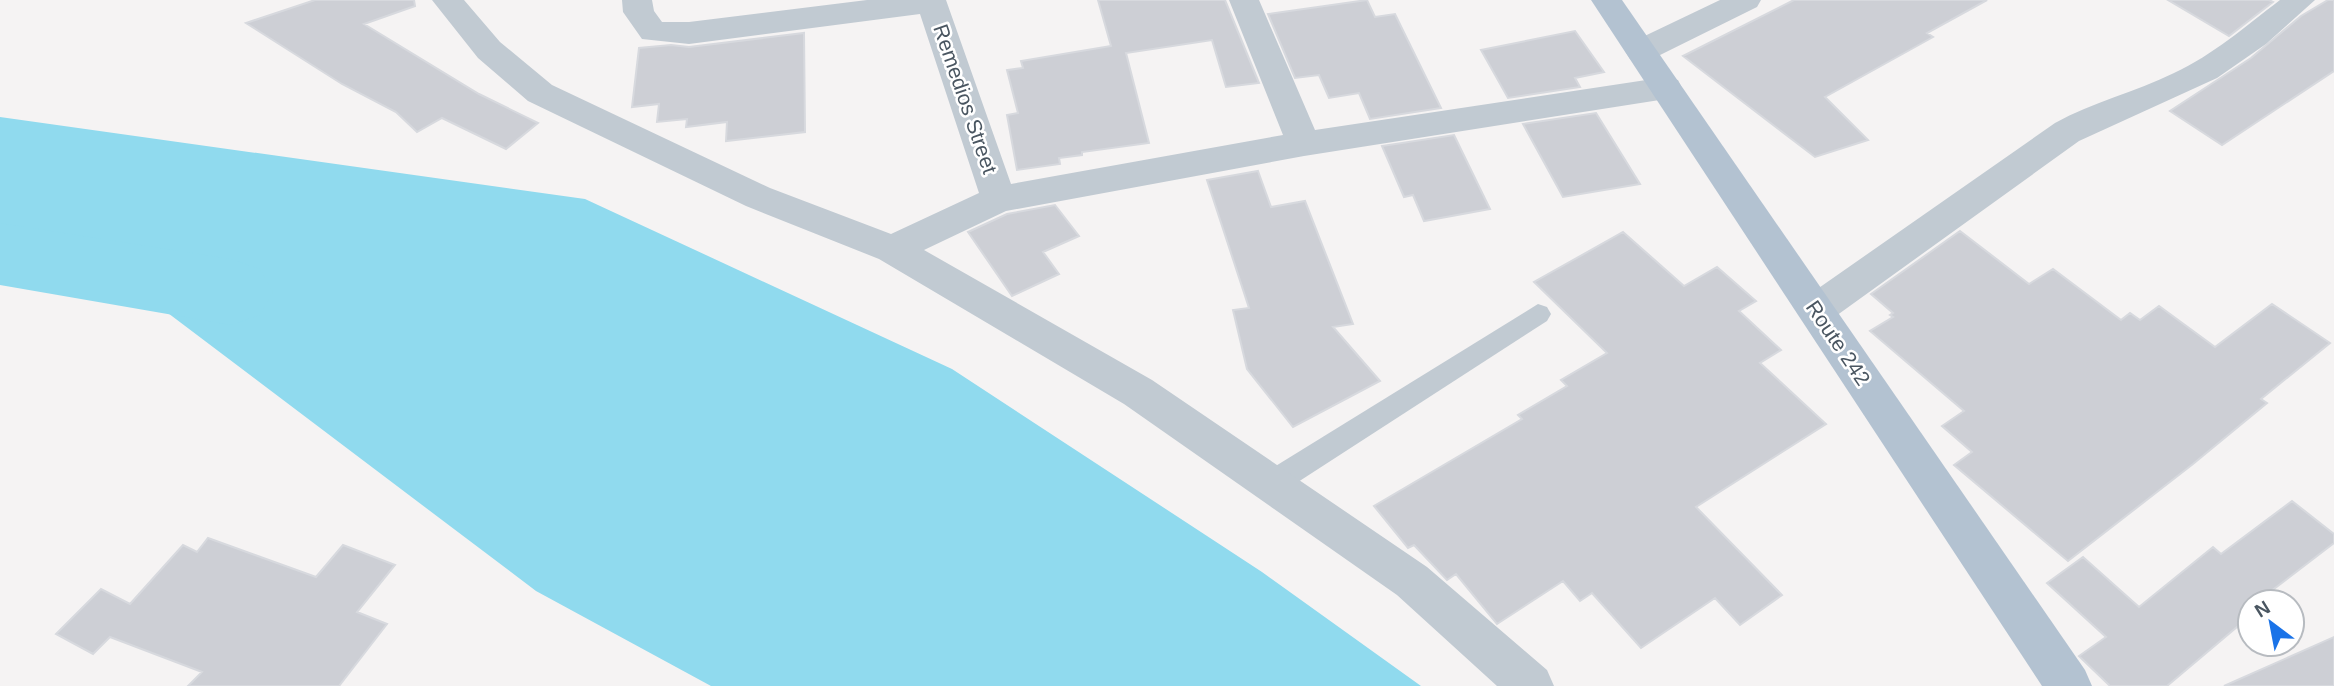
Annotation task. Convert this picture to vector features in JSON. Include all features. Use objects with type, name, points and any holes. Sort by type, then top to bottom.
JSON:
[{"type":"main road","name":"Route 242","points":[[1606,0],[2068,686]]},
{"type":"street","points":[[447,0],[489,50],[540,93],[758,197],[892,249],[1138,392],[1412,581],[1531,686]]},
{"type":"street","points":[[637,0],[639,12],[653,32],[689,33],[931,1]]},
{"type":"street","points":[[1244,0],[1304,144]]},
{"type":"street","points":[[1641,51],[1746,0]]},
{"type":"street","points":[[1816,310],[2067,132],[2092,116],[2172,88],[2228,56],[2300,0]]},
{"type":"street","name":"Remedios Street","points":[[931,1],[999,199]]},
{"type":"street","points":[[892,249],[999,199],[1304,144],[1667,88]]},
{"type":"lane","points":[[1271,484],[1538,314]]},
{"type":"water","points":[[0,117],[585,199],[952,369],[1262,572],[1421,686],[711,686],[536,591],[99,261],[0,257]]},
{"type":"building","points":[[315,0],[414,0],[415,6],[364,24],[479,94],[538,123],[506,149],[442,118],[417,132],[396,112],[342,84],[246,23]]},
{"type":"building","points":[[1098,0],[1225,0],[1259,83],[1226,87],[1212,40],[1126,53],[1149,143],[1082,152],[1082,155],[1059,158],[1060,164],[1017,170],[1007,115],[1018,113],[1007,70],[1023,68],[1021,61],[1111,46]]},
{"type":"building","points":[[1367,0],[1375,17],[1395,14],[1441,108],[1370,119],[1359,93],[1329,98],[1319,75],[1295,78],[1268,14]]},
{"type":"building","points":[[1794,0],[1987,0],[1927,33],[1933,37],[1825,97],[1868,140],[1815,157],[1683,56]]},
{"type":"building","points":[[2168,0],[2269,0],[2273,2],[2229,36]]},
{"type":"building","points":[[2328,0],[2334,0],[2334,71],[2222,145],[2170,111],[2251,58],[2301,16]]},
{"type":"building","points":[[1575,31],[1604,72],[1575,78],[1580,87],[1508,98],[1481,50]]},
{"type":"building","points":[[804,33],[805,132],[726,141],[727,122],[686,127],[687,119],[657,122],[659,104],[632,107],[639,48],[671,45],[689,47]]},
{"type":"building","points":[[1596,113],[1640,184],[1563,197],[1523,124]]},
{"type":"building","points":[[1454,135],[1490,209],[1424,221],[1413,195],[1404,197],[1382,146]]},
{"type":"building","points":[[1258,171],[1271,207],[1305,201],[1353,324],[1333,327],[1380,381],[1293,427],[1247,369],[1233,310],[1249,308],[1207,180]]},
{"type":"building","points":[[1055,205],[1079,236],[1043,252],[1059,274],[1012,296],[968,232],[1007,214]]},
{"type":"building","points":[[1960,231],[2029,284],[2053,269],[2121,320],[2130,313],[2140,320],[2159,306],[2215,347],[2272,304],[2330,343],[2261,399],[2267,403],[2068,561],[1954,465],[1972,452],[1942,426],[1964,411],[1870,331],[1893,317],[1890,315],[1893,313],[1871,294]]},
{"type":"building","points":[[1623,232],[1684,286],[1717,267],[1756,301],[1739,311],[1781,350],[1760,363],[1826,424],[1696,507],[1782,595],[1740,625],[1715,598],[1641,648],[1592,593],[1580,601],[1563,581],[1497,624],[1456,574],[1447,580],[1414,545],[1408,548],[1374,506],[1522,419],[1518,415],[1567,386],[1561,380],[1607,353],[1534,282]]},
{"type":"building","points":[[2292,501],[2334,534],[2334,543],[2275,588],[2236,588],[2236,628],[2167,686],[2110,686],[2079,656],[2106,637],[2047,583],[2083,557],[2139,607],[2213,547],[2221,554]]},
{"type":"building","points":[[208,538],[316,577],[343,545],[395,565],[357,612],[387,624],[339,686],[188,686],[202,672],[110,637],[93,654],[56,634],[101,589],[130,604],[183,545],[197,552]]},
{"type":"building","points":[[2334,637],[2334,686],[2224,686],[2287,658],[2306,658],[2306,649]]},
{"type":"waterway","points":[[0,254],[231,292]]}]
